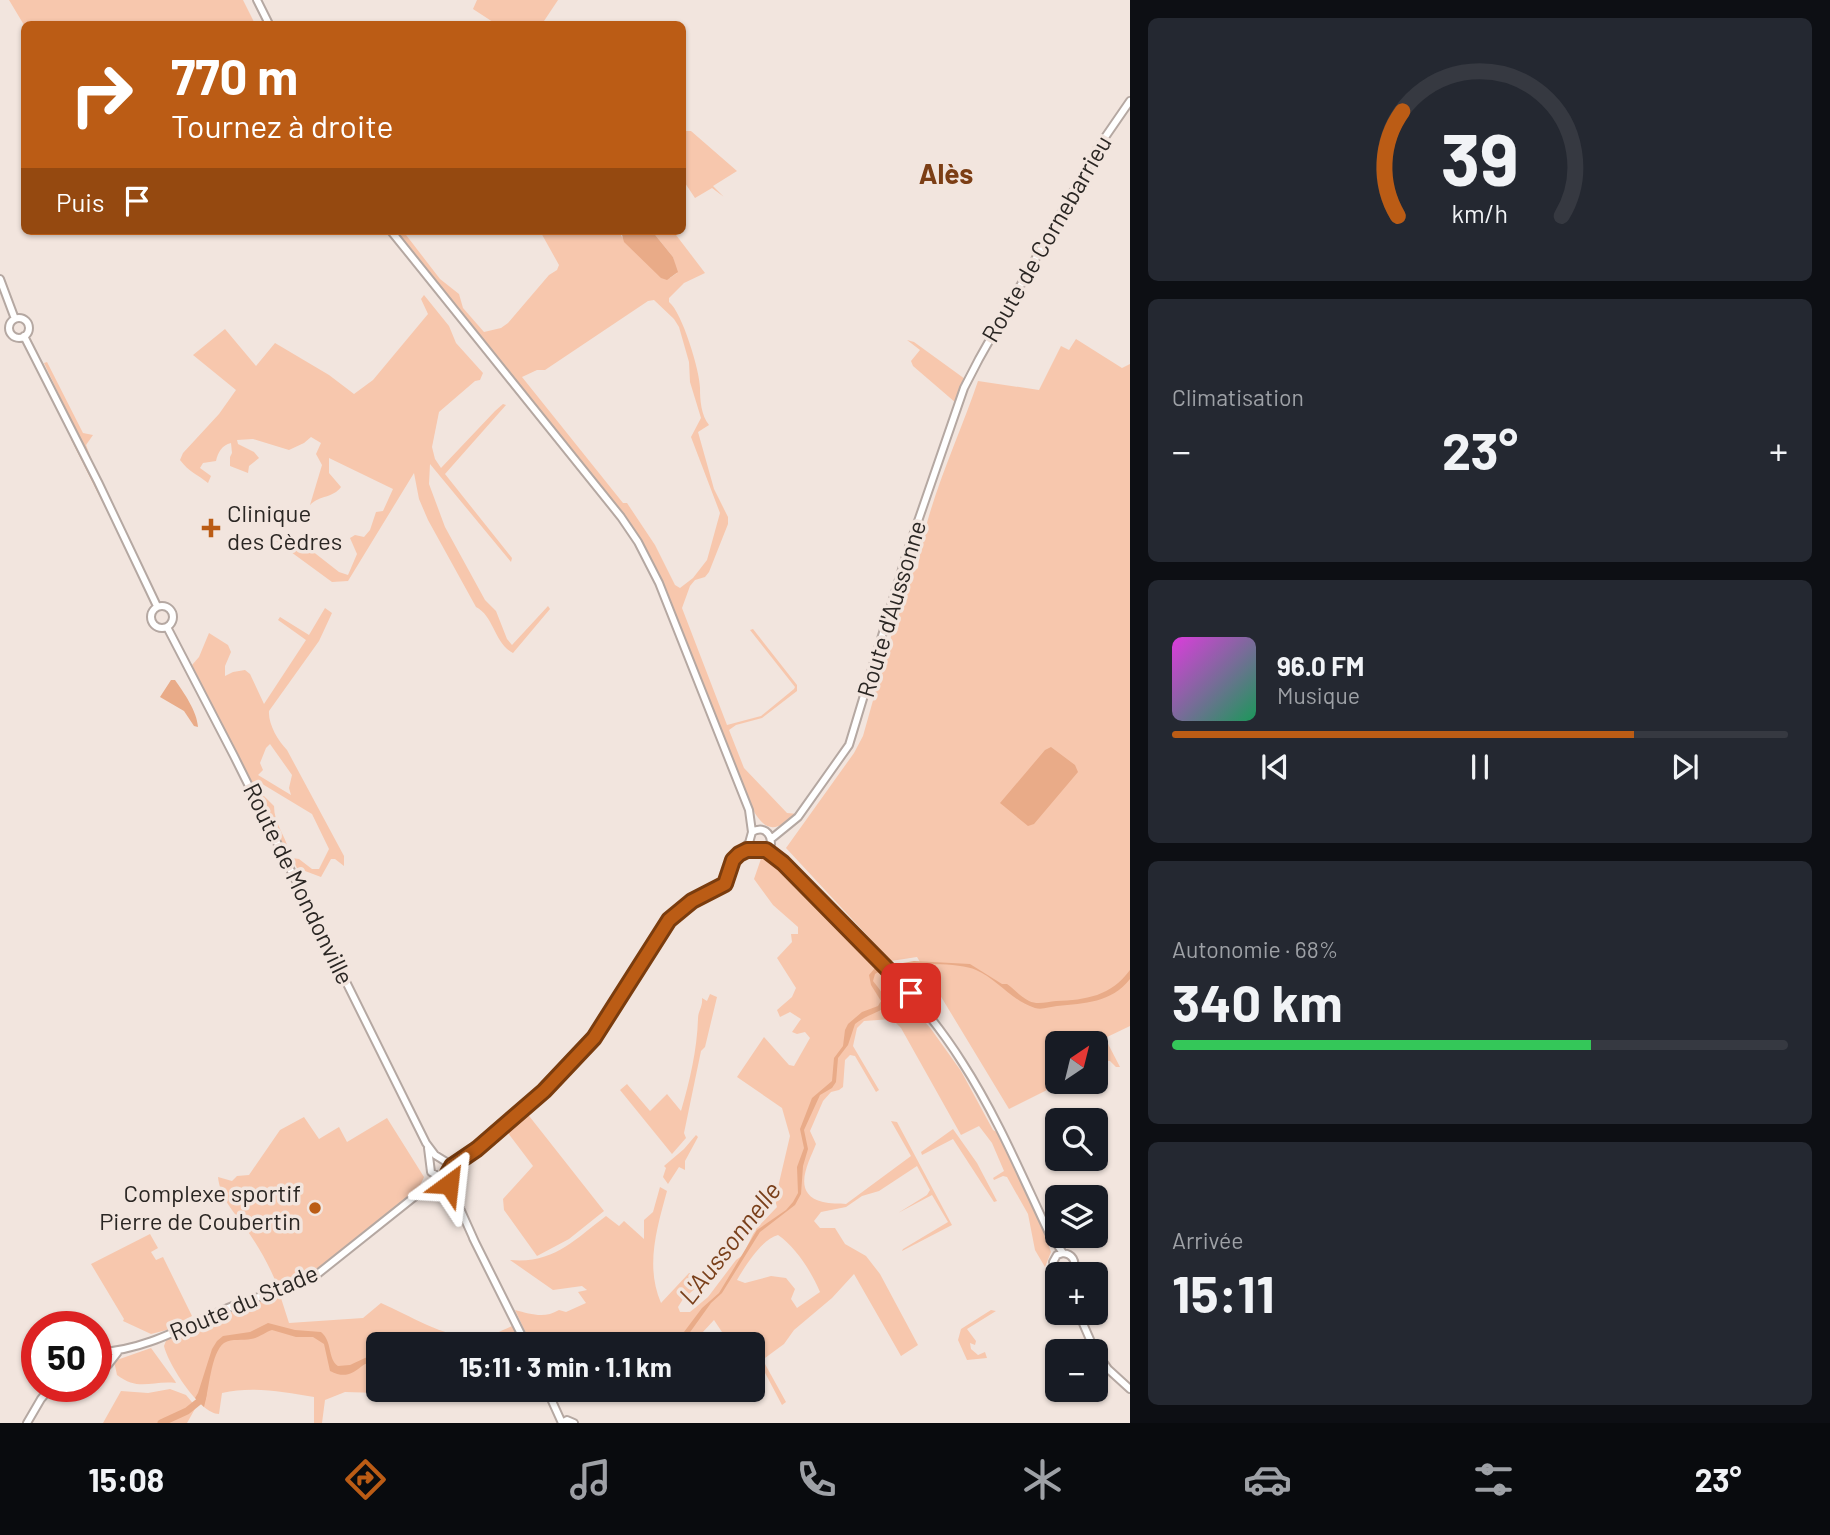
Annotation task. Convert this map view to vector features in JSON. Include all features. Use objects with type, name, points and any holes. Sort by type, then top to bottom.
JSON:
[{"type":"main road","points":[[257,0],[267,21]]},
{"type":"main road","name":"Route de Cornebarrieu","points":[[968,380],[1094,155],[1130,101]]},
{"type":"main road","points":[[394,235],[638,542],[659,583],[749,810],[752,832],[749,843],[733,860],[725,884],[692,901],[669,920],[604,1025],[580,1054],[517,1115],[477,1149],[462,1157],[449,1171]]},
{"type":"main road","points":[[0,279],[15,319]]},
{"type":"main road","points":[[15,319],[23,319],[28,324],[29,330],[24,336],[16,337],[10,332],[10,324],[15,319]]},
{"type":"main road","points":[[24,336],[157,606]]},
{"type":"main road","name":"Route d'Aussonne","points":[[769,844],[810,802],[849,745],[907,553],[968,380]]},
{"type":"main road","points":[[157,606],[165,606],[172,612],[172,622],[167,627],[157,627],[151,620],[151,612],[157,606]]},
{"type":"main road","name":"Route de Mondonville","points":[[167,627],[426,1143],[431,1168]]},
{"type":"main road","points":[[749,810],[783,863],[892,974],[928,1014],[962,1061],[994,1119],[1045,1226]]},
{"type":"main road","points":[[752,832],[790,824]]},
{"type":"main road","points":[[749,843],[754,850]]},
{"type":"main road","points":[[733,860],[744,851],[760,852],[769,844]]},
{"type":"main road","name":"Route de Mondonville","points":[[426,1143],[443,1160],[449,1171],[449,1184],[475,1242]]},
{"type":"main road","points":[[429,1184],[431,1168],[443,1160],[462,1157]]},
{"type":"main road","points":[[431,1168],[446,1185],[520,1332]]},
{"type":"main road","name":"Route du Stade","points":[[112,1353],[187,1328],[244,1301],[293,1288],[310,1280],[401,1210],[429,1184],[449,1171]]},
{"type":"main road","points":[[1053,1248],[1055,1262]]},
{"type":"main road","points":[[1059,1248],[1063,1253],[1072,1256],[1074,1262]]},
{"type":"main road","points":[[1055,1257],[1063,1253]]},
{"type":"main road","points":[[112,1360],[118,1352]]},
{"type":"main road","points":[[1108,1369],[1130,1389]]},
{"type":"main road","points":[[27,1423],[39,1402]]},
{"type":"main road","points":[[556,1402],[568,1422]]},
{"type":"shaded area","points":[[9,0],[243,0],[254,21],[22,21]]},
{"type":"shaded area","points":[[477,0],[558,0],[544,21],[491,21],[473,9]]},
{"type":"shaded area","points":[[686,131],[691,131],[737,171],[713,186],[724,197],[712,188],[695,198],[686,184]]},
{"type":"shaded area","points":[[398,235],[406,235],[440,279],[459,294],[463,308],[484,332],[501,328],[508,323],[549,275],[557,270],[559,265],[542,235],[621,235],[670,278],[677,273],[673,257],[655,235],[676,235],[705,273],[684,283],[669,298],[669,302],[685,329],[694,356],[704,417],[709,425],[698,432],[714,489],[728,517],[728,524],[709,572],[690,586],[682,608],[727,725],[761,716],[795,687],[750,630],[753,629],[797,685],[797,691],[762,718],[736,725],[729,730],[744,768],[787,813],[798,814],[784,824],[767,826],[752,808],[650,556],[637,534]],"holes":[[[654,300],[679,327],[689,362],[690,382],[701,418],[691,437],[720,513],[707,560],[693,578],[680,588],[675,585],[655,545],[627,503],[623,503],[522,377],[537,370],[545,370],[648,301]]]},
{"type":"shaded area","points":[[622,235],[655,235],[673,257],[678,272],[667,280],[661,278],[624,242]]},
{"type":"shaded area","points":[[424,295],[449,326],[456,343],[483,373],[480,380],[475,381],[439,412],[432,447],[441,468],[495,411],[503,404],[506,405],[445,474],[512,558],[511,562],[430,464],[429,484],[445,527],[485,600],[496,611],[512,645],[548,606],[550,609],[513,653],[502,643],[487,617],[476,607],[428,520],[419,499],[414,473],[348,581],[332,582],[276,541],[287,544],[293,536],[339,572],[348,575],[357,554],[350,538],[355,535],[364,537],[370,530],[376,512],[383,511],[393,489],[329,458],[329,473],[341,487],[310,505],[322,465],[316,454],[321,443],[311,437],[289,450],[253,439],[237,440],[238,444],[254,452],[259,458],[249,466],[248,473],[230,466],[231,443],[225,445],[216,461],[203,463],[200,468],[211,476],[208,483],[180,460],[236,390],[193,355],[225,329],[256,366],[275,343],[329,375],[354,394],[373,380],[428,314],[421,299]]},
{"type":"shaded area","points":[[1076,339],[1122,368],[1130,364],[1130,1026],[1108,1037],[1108,1031],[1045,1031],[1045,1091],[1009,1109],[917,957],[891,961],[786,848],[854,753],[863,736],[908,576],[918,568],[927,522],[978,381],[1039,390],[1061,346],[1069,350]]},
{"type":"shaded area","points":[[907,340],[914,342],[965,379],[956,403],[913,366],[911,361],[920,350]]},
{"type":"shaded area","points":[[47,362],[83,433],[93,435],[86,445],[97,474],[44,363]]},
{"type":"shaded area","points":[[325,608],[332,613],[319,641],[269,711],[269,716],[274,732],[287,750],[344,856],[344,866],[331,859],[321,877],[297,868],[292,858],[299,859],[312,869],[319,869],[329,849],[312,814],[259,782],[261,793],[274,806],[289,851],[285,852],[256,788],[248,778],[192,665],[199,657],[209,633],[228,645],[231,652],[225,666],[225,676],[245,670],[250,674],[264,704],[306,640],[278,620],[280,617],[309,635]],"holes":[[[270,744],[292,775],[289,788],[291,795],[258,775],[263,770],[260,763]]]},
{"type":"shaded area","points":[[171,680],[175,680],[190,702],[198,727],[194,726],[184,711],[160,697]]},
{"type":"shaded area","points":[[1051,747],[1075,765],[1078,772],[1034,824],[1028,826],[1000,803],[1045,750]]},
{"type":"shaded area","points":[[763,853],[779,862],[864,951],[870,963],[900,992],[931,1029],[961,1071],[993,1130],[997,1132],[1042,1226],[1045,1248],[1050,1248],[1051,1252],[1045,1267],[1035,1250],[1028,1214],[1007,1177],[993,1178],[1004,1171],[992,1143],[979,1126],[961,1135],[901,1028],[892,1019],[864,1021],[857,1028],[853,1046],[879,1090],[876,1092],[855,1056],[850,1055],[845,1060],[843,1087],[831,1092],[823,1101],[810,1131],[816,1144],[806,1168],[804,1185],[813,1198],[823,1202],[846,1204],[911,1156],[891,1121],[897,1122],[952,1225],[902,1251],[948,1222],[932,1195],[898,1213],[927,1195],[930,1190],[917,1166],[879,1191],[862,1196],[846,1207],[821,1212],[814,1221],[820,1228],[835,1228],[845,1244],[866,1256],[880,1274],[918,1345],[901,1356],[854,1274],[832,1298],[794,1330],[784,1344],[765,1358],[765,1332],[722,1332],[714,1320],[703,1332],[525,1332],[515,1310],[537,1315],[559,1310],[566,1312],[586,1303],[578,1292],[587,1290],[582,1286],[553,1290],[510,1260],[539,1258],[562,1249],[606,1216],[619,1226],[624,1221],[644,1239],[644,1220],[653,1212],[660,1187],[667,1191],[654,1247],[656,1289],[661,1303],[689,1273],[702,1274],[704,1281],[683,1299],[678,1307],[680,1312],[690,1312],[708,1297],[736,1260],[743,1255],[755,1230],[777,1207],[775,1200],[790,1136],[782,1108],[737,1077],[764,1037],[789,1065],[794,1066],[810,1038],[805,1032],[792,1032],[801,1019],[790,1012],[780,1017],[777,1010],[792,997],[796,988],[777,958],[792,942],[791,934],[798,934],[798,927],[773,905],[754,879]],"holes":[[[778,1235],[803,1261],[820,1292],[797,1308],[791,1299],[795,1289],[786,1278],[771,1276],[745,1283],[737,1280],[754,1254],[772,1238]]]},
{"type":"shaded area","points":[[914,961],[970,964],[1035,1003],[1097,995],[1115,986],[1130,970],[1130,979],[1115,993],[1097,1000],[1040,1009],[1027,1005],[984,974],[967,967],[940,964],[896,967],[875,974],[873,981],[886,1005],[855,1024],[848,1045],[838,1058],[836,1082],[832,1088],[820,1095],[804,1130],[808,1149],[803,1166],[801,1194],[795,1205],[760,1232],[722,1293],[711,1303],[690,1332],[684,1332],[702,1308],[719,1293],[757,1230],[786,1210],[798,1193],[797,1167],[804,1148],[800,1129],[812,1098],[832,1081],[834,1058],[843,1046],[848,1024],[862,1012],[878,1006],[881,1001],[871,985],[869,975],[875,968]]},
{"type":"shaded area","points":[[710,994],[717,997],[705,1047],[701,1051],[684,1133],[686,1138],[672,1154],[620,1090],[627,1084],[650,1111],[667,1094],[681,1111],[692,1065],[702,998],[707,1001]]},
{"type":"shaded area","points":[[1108,1044],[1120,1067],[1108,1061]]},
{"type":"shaded area","points":[[526,1112],[604,1211],[569,1239],[537,1256],[504,1210],[503,1199],[533,1166],[505,1129]]},
{"type":"shaded area","name":"Complexe sportif Pierre de Coubertin","points":[[304,1117],[319,1139],[339,1127],[347,1142],[387,1118],[424,1177],[418,1190],[313,1276],[279,1290],[259,1249],[224,1197],[218,1177],[232,1181],[237,1176],[249,1175],[280,1130]]},
{"type":"shaded area","points":[[953,1129],[977,1163],[997,1201],[994,1202],[953,1139],[922,1155],[921,1152]]},
{"type":"shaded area","points":[[696,1135],[698,1137],[685,1161],[685,1170],[679,1167],[668,1184],[663,1177],[666,1168],[664,1166]]},
{"type":"shaded area","points":[[150,1234],[158,1248],[151,1252],[156,1260],[163,1257],[192,1316],[180,1322],[182,1326],[151,1334],[123,1321],[91,1264]]},
{"type":"shaded area","points":[[280,1295],[289,1323],[363,1318],[381,1303],[445,1332],[366,1332],[366,1393],[345,1392],[325,1400],[322,1423],[314,1423],[314,1397],[268,1390],[222,1393],[219,1414],[211,1412],[186,1387],[164,1346],[167,1338],[247,1303]]},
{"type":"shaded area","points":[[991,1310],[996,1311],[967,1329],[976,1341],[975,1345],[970,1343],[971,1349],[978,1355],[985,1352],[987,1358],[967,1360],[958,1340],[961,1329]]},
{"type":"shaded area","points":[[268,1323],[295,1330],[321,1332],[327,1340],[332,1359],[338,1366],[350,1365],[366,1358],[366,1364],[343,1375],[330,1371],[324,1344],[313,1337],[296,1337],[272,1330],[248,1340],[227,1341],[216,1355],[204,1407],[195,1398],[212,1349],[223,1336],[250,1332]]},
{"type":"shaded area","points":[[512,1326],[518,1332],[498,1332]]},
{"type":"shaded area","points":[[151,1348],[176,1383],[139,1384],[117,1375],[114,1361]]},
{"type":"shaded area","points":[[765,1364],[786,1402],[782,1405],[765,1373]]},
{"type":"shaded area","points":[[170,1389],[186,1395],[196,1407],[187,1423],[103,1423],[121,1391],[148,1393]]},
{"type":"waterway","points":[[72,439],[123,541]]},
{"type":"waterway","name":"L'Aussonnelle","points":[[161,1423],[187,1411],[202,1399],[203,1395]]},
{"type":"place","name":"Clinique des Cèdres","points":[[211,528]]},
{"type":"place","name":"Complexe sportif Pierre de Coubertin","points":[[315,1208]]},
{"type":"district","name":"Alès","points":[[946,174]]},
{"type":"route","points":[[449,1184],[449,1169],[462,1157],[477,1149],[544,1091],[594,1038],[669,920],[692,901],[725,884],[733,860],[744,851],[766,850],[783,863],[911,993]]}]
